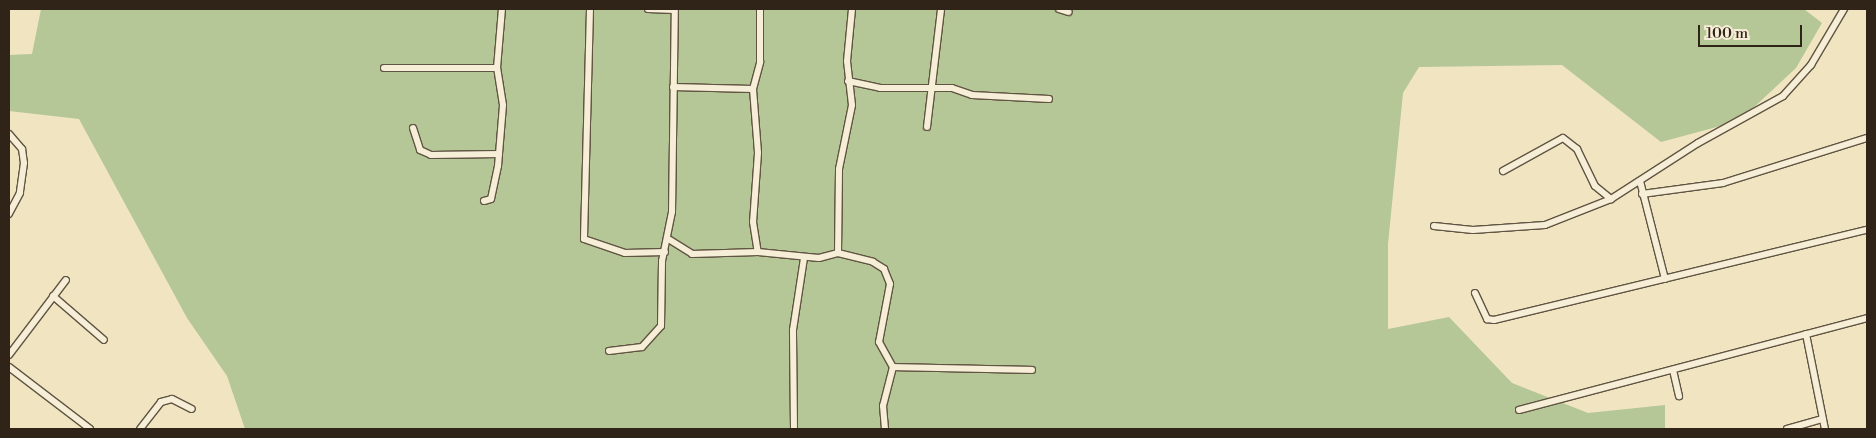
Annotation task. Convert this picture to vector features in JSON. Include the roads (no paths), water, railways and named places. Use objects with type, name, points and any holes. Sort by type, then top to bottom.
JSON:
[{"type":"street","points":[[484,201],[491,199],[495,188],[499,154],[503,104],[497,68],[502,9]]},
{"type":"street","points":[[590,9],[584,239],[626,253],[665,252]]},
{"type":"street","points":[[609,351],[642,347],[655,338],[663,313],[665,252],[670,240],[674,9],[648,9]]},
{"type":"street","points":[[758,252],[753,222],[758,153],[753,90],[760,62],[760,9]]},
{"type":"street","points":[[838,252],[840,169],[852,104],[848,81],[852,9]]},
{"type":"street","points":[[928,128],[935,88],[940,9]]},
{"type":"street","points":[[1059,9],[1068,12]]},
{"type":"street","points":[[1434,226],[1473,230],[1545,225],[1571,219],[1612,199],[1783,96],[1811,65],[1844,9]]},
{"type":"street","points":[[384,68],[497,68]]},
{"type":"street","points":[[848,81],[880,88],[935,88],[1048,99]]},
{"type":"street","points":[[673,87],[753,90]]},
{"type":"street","points":[[413,128],[420,150],[431,155],[499,154]]},
{"type":"street","points":[[9,134],[22,149],[24,163],[20,194],[9,214]]},
{"type":"street","points":[[1503,171],[1562,138],[1578,149],[1595,186],[1612,199]]},
{"type":"street","points":[[1642,194],[1723,183],[1867,138]]},
{"type":"street","points":[[1640,181],[1665,279]]},
{"type":"street","points":[[1475,293],[1487,319],[1494,320],[1867,230]]},
{"type":"street","points":[[670,240],[692,254],[758,252],[804,258],[838,252],[884,269],[890,300],[879,342],[892,367],[883,406],[885,429]]},
{"type":"street","points":[[794,429],[793,330],[804,258]]},
{"type":"street","points":[[9,355],[66,280]]},
{"type":"street","points":[[54,296],[104,340]]},
{"type":"street","points":[[1519,410],[1867,318]]},
{"type":"street","points":[[1806,334],[1825,429]]},
{"type":"street","points":[[9,367],[90,429]]},
{"type":"street","points":[[892,367],[1032,370]]},
{"type":"street","points":[[1673,370],[1679,396]]},
{"type":"street","points":[[140,429],[161,402],[172,400],[192,409]]},
{"type":"street","points":[[1787,429],[1823,419]]}]
